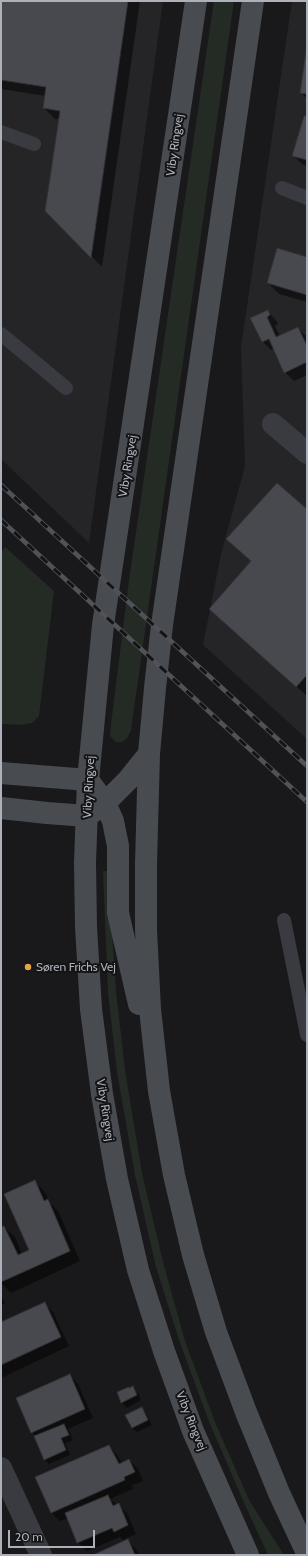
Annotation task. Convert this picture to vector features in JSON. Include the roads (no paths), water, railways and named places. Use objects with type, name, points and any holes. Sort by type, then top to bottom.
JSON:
[{"type":"main road","name":"Viby Ringvej","points":[[196,1],[103,625],[88,780],[85,862],[86,926],[91,1009],[102,1094],[117,1179],[138,1270],[164,1351],[193,1431],[248,1555]]},
{"type":"main road","points":[[159,1091],[150,1009],[146,930],[149,754],[162,626],[253,1]]},
{"type":"main road","points":[[1,808],[87,816],[105,803],[128,780],[149,754]]},
{"type":"main road","points":[[1,773],[88,780],[105,803],[113,821],[118,846],[118,913],[159,1091],[174,1175],[193,1255],[216,1332],[246,1412],[279,1493],[307,1553]]},
{"type":"street","points":[[274,424],[307,453]]},
{"type":"street","points":[[1,1468],[41,1555]]},
{"type":"lane","points":[[1,132],[34,144]]},
{"type":"lane","points":[[282,188],[307,198]]},
{"type":"lane","points":[[1,334],[66,388]]},
{"type":"lane","points":[[284,920],[307,1035]]},
{"type":"railway","points":[[1,485],[307,766]]},
{"type":"railway","points":[[1,520],[307,802]]},
{"type":"place","name":"Søren Frichs Vej","points":[[28,967]]}]
